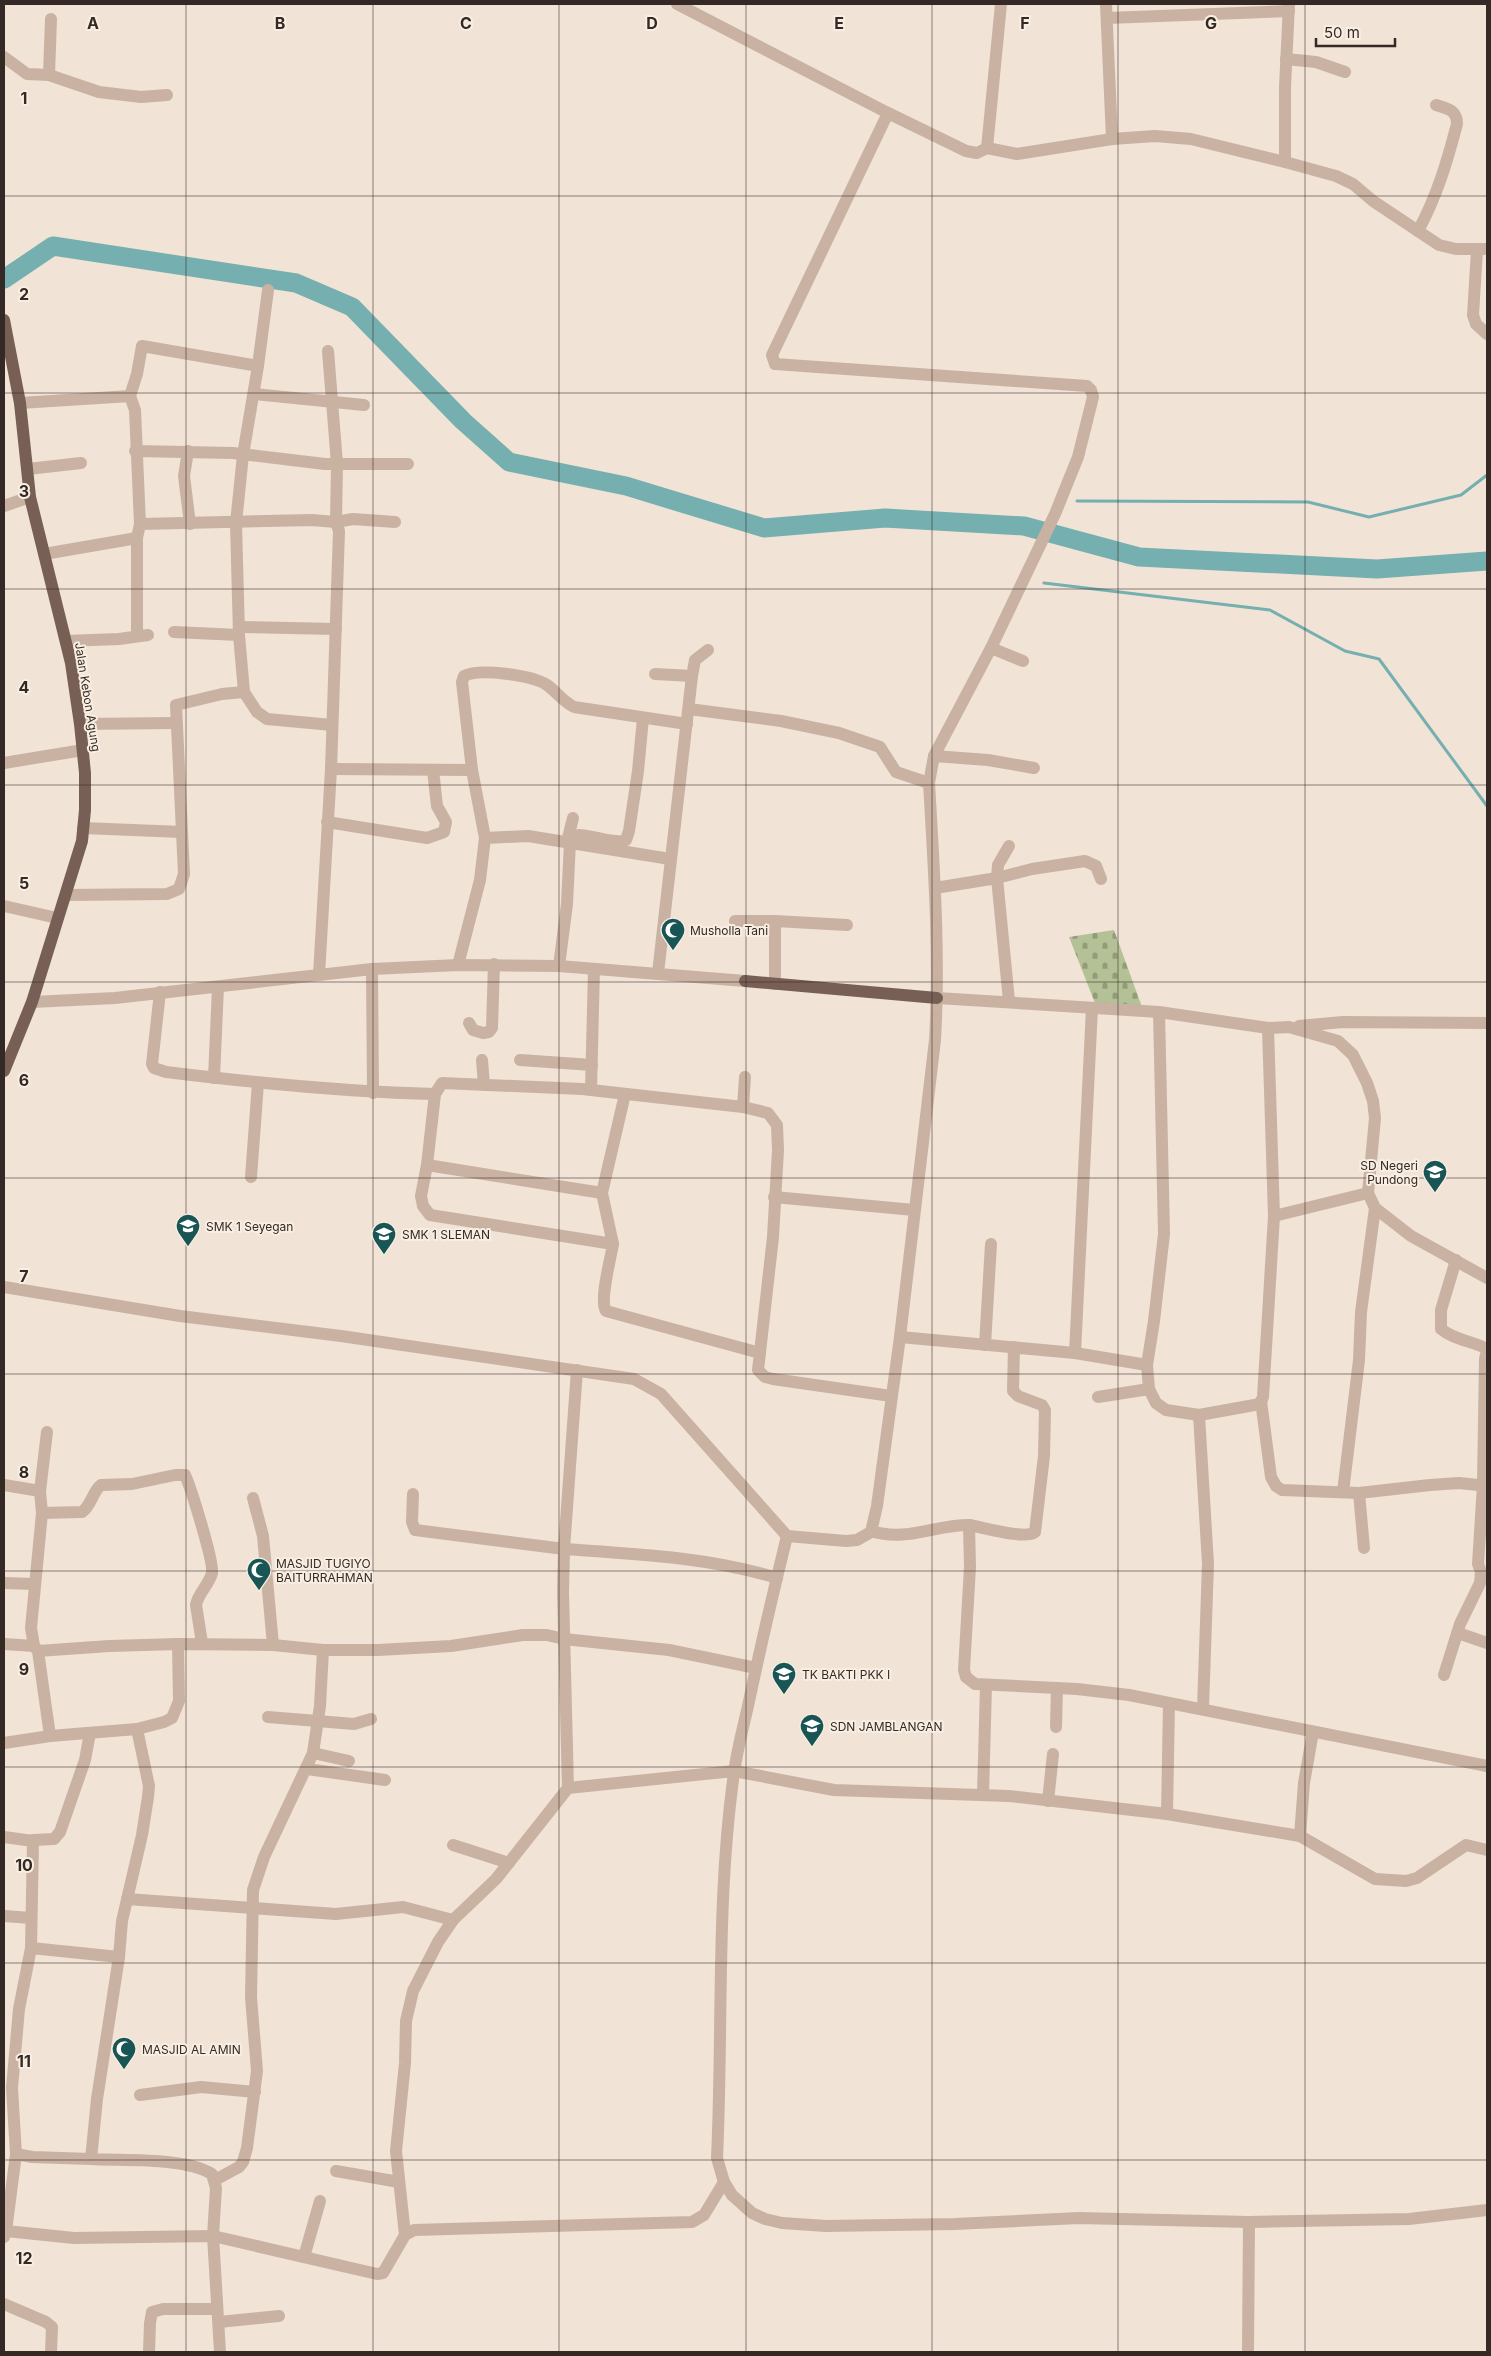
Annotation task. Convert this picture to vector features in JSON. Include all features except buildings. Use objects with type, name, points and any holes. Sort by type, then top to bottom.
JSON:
[{"type":"main road","name":"Jalan Kebon Agung","points":[[4,320],[20,403],[30,497],[66,641],[80,724],[85,774],[82,841],[32,1002],[8,1045],[4,1071]]},
{"type":"main road","points":[[745,981],[937,998]]},
{"type":"street","points":[[677,4],[966,151],[977,153],[987,148],[1016,154],[1112,139],[1173,137],[1285,162],[1336,176],[1353,184],[1374,201],[1439,244],[1482,250],[1473,315],[1476,324],[1487,334]]},
{"type":"street","points":[[987,148],[1001,4]]},
{"type":"street","points":[[1106,4],[1112,139]]},
{"type":"street","points":[[1107,18],[1289,7],[1286,59],[1285,162]]},
{"type":"street","points":[[49,75],[51,20]]},
{"type":"street","points":[[4,57],[27,74],[49,75],[99,92],[141,97],[167,95]]},
{"type":"street","points":[[1286,59],[1316,62],[1345,72]]},
{"type":"street","points":[[1418,231],[1431,207],[1442,180],[1457,124],[1456,115],[1453,111],[1436,104]]},
{"type":"street","points":[[4,1287],[180,1316],[341,1336],[634,1379],[661,1394],[787,1536],[857,1540],[871,1531],[877,1506],[900,1337],[935,1040],[937,998],[935,888],[929,783],[934,756],[991,648],[1055,514],[1078,457],[1092,397],[1091,390],[1087,386],[775,364],[772,360],[772,355],[888,113]]},
{"type":"street","points":[[268,290],[254,394],[243,455],[236,523],[239,631],[244,692],[257,712],[267,719],[332,725]]},
{"type":"street","points":[[66,641],[119,639],[143,635],[137,538],[140,524],[135,451],[135,410],[130,396],[137,374],[142,346],[258,366]]},
{"type":"street","points":[[319,975],[331,769],[339,531],[336,522],[337,464],[328,351]]},
{"type":"street","points":[[254,394],[364,405]]},
{"type":"street","points":[[20,403],[130,396]]},
{"type":"street","points":[[135,451],[188,451],[337,464],[408,464]]},
{"type":"street","points":[[188,451],[184,476],[190,524]]},
{"type":"street","points":[[28,469],[81,463]]},
{"type":"street","points":[[4,506],[30,497]]},
{"type":"street","points":[[140,524],[312,520],[395,522]]},
{"type":"street","points":[[44,554],[137,538]]},
{"type":"street","points":[[174,632],[336,629]]},
{"type":"street","points":[[991,648],[1023,661]]},
{"type":"street","points":[[658,973],[692,676],[695,660],[708,650]]},
{"type":"street","points":[[458,965],[484,862],[485,838],[472,770],[462,682],[464,676],[469,673],[516,675],[549,686],[560,698],[574,706],[687,724]]},
{"type":"street","points":[[655,674],[692,676]]},
{"type":"street","points":[[66,895],[172,893],[179,889],[184,874],[175,708],[179,703],[244,692]]},
{"type":"street","points":[[689,708],[781,721],[839,732],[880,748],[896,772],[929,783]]},
{"type":"street","points":[[569,842],[579,835],[591,835],[620,842],[626,840],[638,771],[643,718]]},
{"type":"street","points":[[80,724],[176,723]]},
{"type":"street","points":[[4,763],[83,750]]},
{"type":"street","points":[[934,756],[988,760],[1034,768]]},
{"type":"street","points":[[331,769],[472,770]]},
{"type":"street","points":[[327,822],[427,838],[438,835],[444,832],[446,822],[437,806],[433,770]]},
{"type":"street","points":[[559,966],[567,904],[569,842],[573,818]]},
{"type":"street","points":[[83,828],[182,832]]},
{"type":"street","points":[[485,838],[528,836],[670,859]]},
{"type":"street","points":[[1009,846],[998,865],[996,878],[1009,1001]]},
{"type":"street","points":[[935,888],[996,878],[1032,869],[1085,861],[1096,866],[1101,879]]},
{"type":"street","points":[[4,906],[57,918]]},
{"type":"street","points":[[735,920],[847,925]]},
{"type":"street","points":[[775,921],[775,984]]},
{"type":"street","points":[[469,1023],[473,1030],[483,1033],[489,1032],[492,1028],[494,964]]},
{"type":"street","points":[[32,1002],[115,998],[372,969],[458,965],[559,966],[745,981]]},
{"type":"street","points":[[372,969],[373,1093]]},
{"type":"street","points":[[592,1090],[594,969]]},
{"type":"street","points":[[214,1078],[218,987]]},
{"type":"street","points":[[160,992],[152,1058],[154,1068],[166,1072],[258,1083],[373,1093],[435,1094]]},
{"type":"street","points":[[937,998],[1009,1001],[1160,1012],[1268,1028],[1343,1022],[1487,1023]]},
{"type":"street","points":[[1075,1353],[1092,1008]]},
{"type":"street","points":[[1160,1012],[1164,1234],[1147,1365],[1149,1389],[1156,1403],[1166,1410],[1198,1415],[1256,1405],[1261,1400]]},
{"type":"street","points":[[1289,1027],[1338,1042],[1353,1055],[1360,1068],[1373,1100],[1375,1118],[1368,1193],[1376,1208],[1411,1236],[1487,1278]]},
{"type":"street","points":[[1268,1028],[1274,1216],[1261,1400],[1271,1478],[1276,1486],[1292,1491],[1359,1493],[1430,1485],[1485,1485]]},
{"type":"street","points":[[482,1060],[484,1085]]},
{"type":"street","points":[[520,1060],[592,1065]]},
{"type":"street","points":[[743,1107],[745,1076]]},
{"type":"street","points":[[251,1177],[258,1083]]},
{"type":"street","points":[[613,1244],[430,1215],[423,1206],[421,1196],[427,1165],[435,1094],[442,1083],[592,1090],[743,1107],[768,1113],[777,1125],[778,1150],[770,1280],[758,1370],[765,1377],[891,1396]]},
{"type":"street","points":[[625,1094],[602,1193],[613,1244],[604,1296],[606,1311],[760,1352]]},
{"type":"street","points":[[427,1165],[602,1193]]},
{"type":"street","points":[[1274,1216],[1368,1193]]},
{"type":"street","points":[[774,1197],[914,1210]]},
{"type":"street","points":[[1343,1492],[1359,1360],[1362,1304],[1376,1208]]},
{"type":"street","points":[[985,1345],[991,1244]]},
{"type":"street","points":[[1444,1676],[1458,1633],[1480,1583],[1481,1572],[1478,1564],[1485,1485],[1485,1359],[1487,1350],[1478,1344],[1446,1334],[1441,1329],[1441,1310],[1456,1260]]},
{"type":"street","points":[[900,1337],[1075,1353],[1147,1365]]},
{"type":"street","points":[[871,1531],[888,1536],[903,1536],[949,1526],[969,1525],[1027,1536],[1034,1532],[1044,1456],[1045,1410],[1042,1405],[1018,1396],[1013,1391],[1014,1347]]},
{"type":"street","points":[[405,2235],[396,2151],[405,2063],[406,2021],[418,1979],[438,1942],[453,1920],[488,1888],[568,1788],[564,1640],[564,1549],[577,1370]]},
{"type":"street","points":[[1098,1397],[1149,1389]]},
{"type":"street","points":[[1198,1415],[1208,1564],[1203,1708]]},
{"type":"street","points":[[47,1432],[40,1491],[42,1513],[31,1628],[50,1736]]},
{"type":"street","points":[[42,1513],[82,1512],[88,1506],[93,1493],[101,1485],[132,1484],[175,1475],[185,1475],[212,1566],[209,1582],[197,1598],[196,1605],[202,1643]]},
{"type":"street","points":[[4,1485],[40,1491]]},
{"type":"street","points":[[1359,1493],[1364,1548]]},
{"type":"street","points":[[413,1494],[412,1522],[415,1530],[564,1549],[662,1555],[748,1569],[777,1578]]},
{"type":"street","points":[[253,1498],[263,1536],[273,1645]]},
{"type":"street","points":[[969,1525],[970,1568],[964,1670],[966,1677],[974,1684],[1057,1688],[1129,1695],[1203,1708],[1313,1732],[1487,1766]]},
{"type":"street","points":[[787,1536],[734,1771],[722,1923],[721,2072],[717,2158],[724,2182],[732,2195],[765,2219],[826,2226],[954,2224],[1079,2218],[1249,2222],[1409,2219],[1487,2210]]},
{"type":"street","points":[[4,1583],[34,1584]]},
{"type":"street","points":[[1458,1633],[1487,1643]]},
{"type":"street","points":[[4,1644],[36,1648],[202,1643],[273,1645],[323,1650],[450,1646],[524,1635],[670,1650],[756,1668]]},
{"type":"street","points":[[4,1743],[50,1736],[138,1729],[172,1718],[179,1701],[178,1644]]},
{"type":"street","points":[[216,2180],[227,2175],[243,2162],[248,2148],[257,2071],[251,1997],[251,1907],[257,1874],[313,1753],[318,1720],[323,1650]]},
{"type":"street","points":[[983,1795],[986,1686]]},
{"type":"street","points":[[1056,1727],[1057,1688]]},
{"type":"street","points":[[1167,1814],[1169,1702]]},
{"type":"street","points":[[268,1717],[354,1724],[371,1719]]},
{"type":"street","points":[[91,2159],[97,2099],[119,1957],[122,1921],[142,1835],[149,1791],[138,1729]]},
{"type":"street","points":[[1300,1836],[1304,1783],[1313,1732]]},
{"type":"street","points":[[4,1837],[33,1840],[54,1839],[60,1832],[84,1760],[90,1733]]},
{"type":"street","points":[[313,1753],[349,1761]]},
{"type":"street","points":[[1048,1801],[1054,1754]]},
{"type":"street","points":[[307,1769],[385,1780]]},
{"type":"street","points":[[568,1788],[734,1771],[834,1790],[983,1795],[1167,1814],[1300,1836],[1375,1879],[1412,1880],[1466,1845],[1487,1850]]},
{"type":"street","points":[[33,1840],[31,1948],[19,2009],[12,2088],[16,2154],[5,2234],[74,2238],[213,2236],[377,2274],[382,2273],[386,2268],[405,2235],[411,2231],[424,2228],[692,2222],[704,2215],[724,2182]]},
{"type":"street","points":[[453,1845],[509,1862]]},
{"type":"street","points":[[127,1899],[336,1914],[403,1907],[453,1920]]},
{"type":"street","points":[[4,1916],[31,1918]]},
{"type":"street","points":[[31,1948],[119,1957]]},
{"type":"street","points":[[140,2095],[201,2087],[255,2092]]},
{"type":"street","points":[[16,2154],[32,2157],[171,2163],[205,2169],[212,2174],[216,2180],[213,2236],[220,2352]]},
{"type":"street","points":[[336,2171],[399,2182]]},
{"type":"street","points":[[304,2256],[320,2201]]},
{"type":"street","points":[[1248,2352],[1249,2222]]},
{"type":"street","points":[[4,2304],[46,2322],[52,2327],[51,2352]]},
{"type":"street","points":[[149,2352],[152,2312],[163,2309],[218,2316],[278,2316]]},
{"type":"green space","points":[[1114,930],[1142,1007],[1095,1003],[1069,937]]},
{"type":"waterway","points":[[4,279],[53,246],[296,283],[352,307],[463,421],[509,462],[626,486],[764,528],[885,518],[1024,526],[1139,557],[1377,569],[1487,561]]},
{"type":"waterway","points":[[1077,501],[1308,502],[1369,517],[1461,495],[1487,475]]},
{"type":"waterway","points":[[1044,583],[1270,610],[1345,651],[1379,659],[1487,806]]},
{"type":"place","name":"Musholla Tani","points":[[673,951]]},
{"type":"place","name":"SD Negeri Pundong","points":[[1435,1193]]},
{"type":"place","name":"SMK 1 Seyegan","points":[[188,1247]]},
{"type":"place","name":"SMK 1 SLEMAN","points":[[384,1255]]},
{"type":"place","name":"MASJID TUGIYO BAITURRAHMAN","points":[[259,1591]]},
{"type":"place","name":"TK BAKTI PKK I","points":[[784,1695]]},
{"type":"place","name":"SDN JAMBLANGAN","points":[[812,1747]]},
{"type":"place","name":"MASJID AL AMIN","points":[[124,2070]]}]
